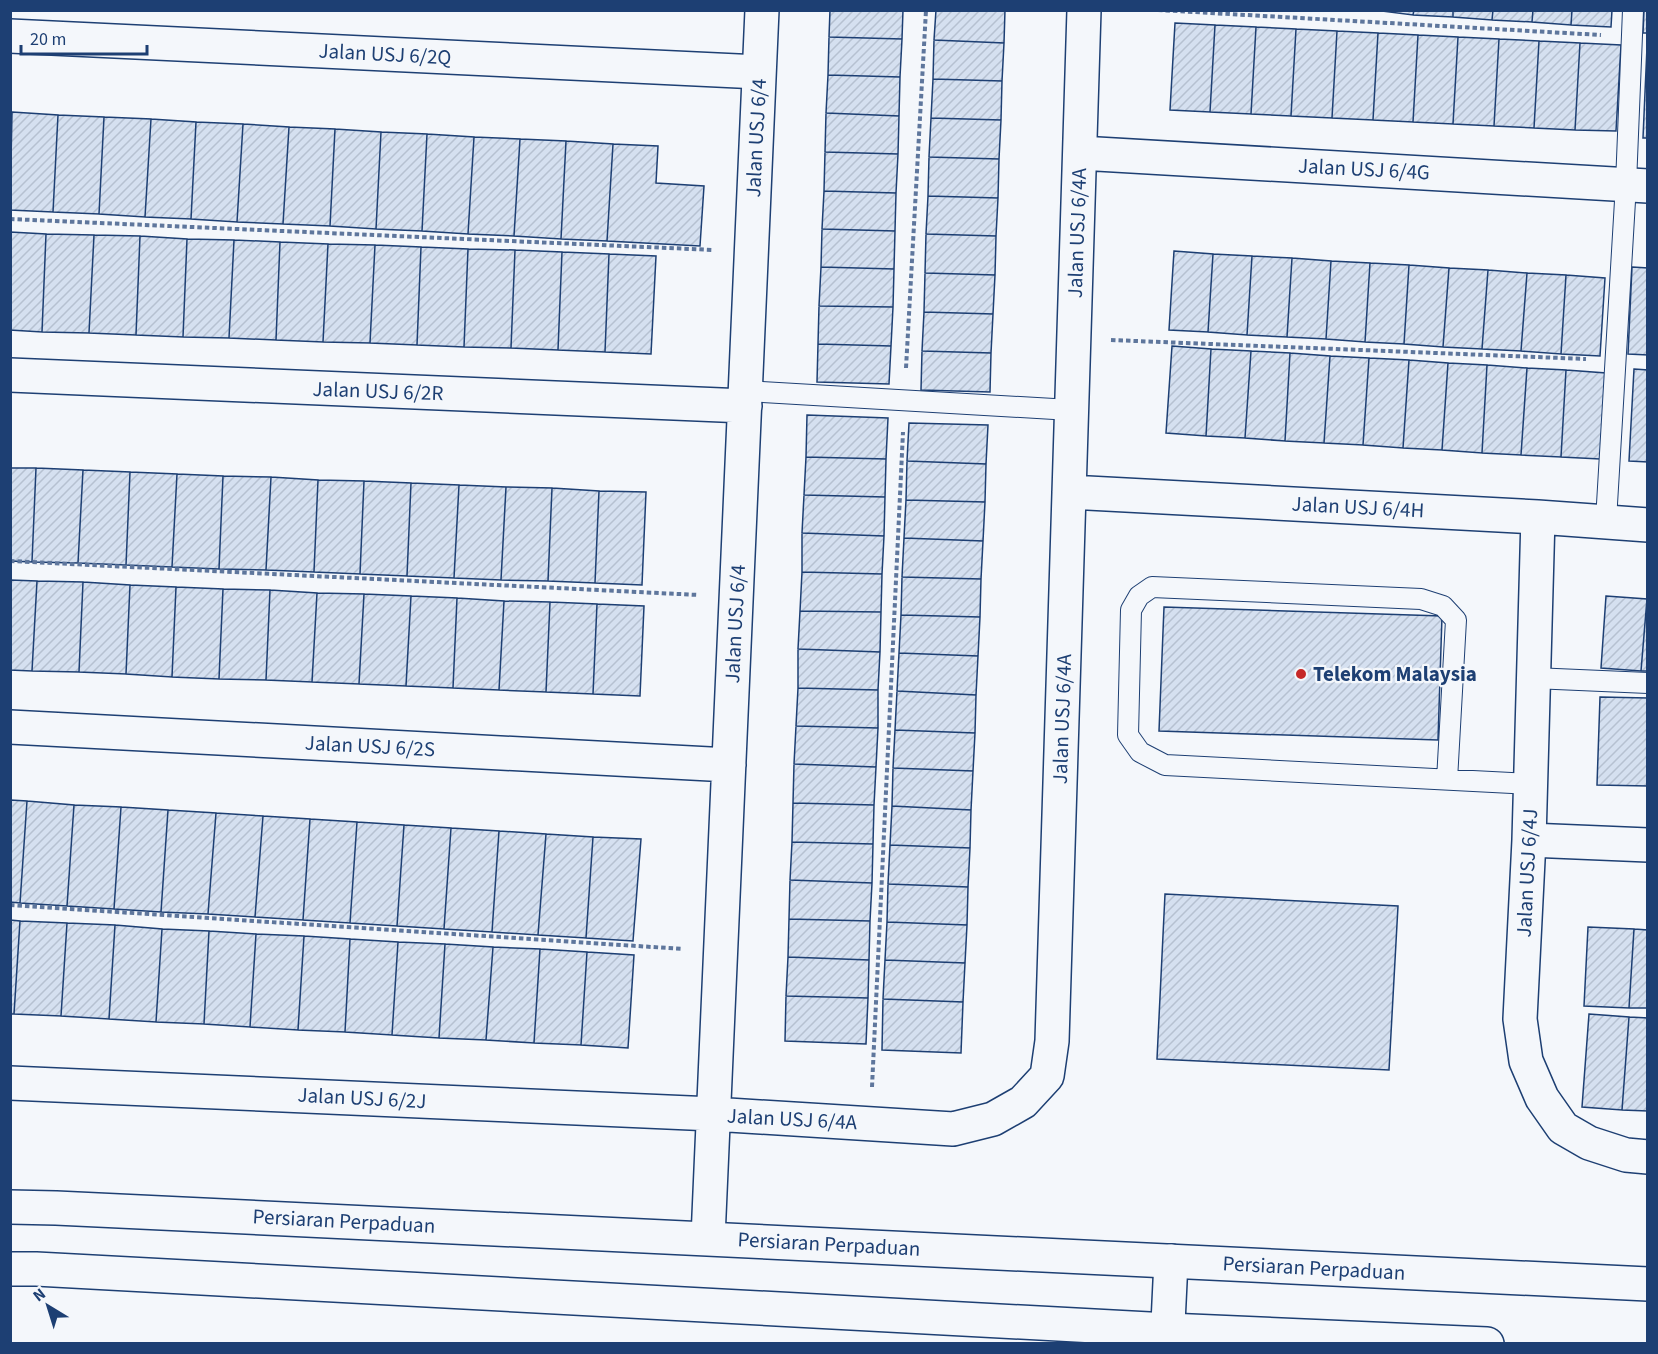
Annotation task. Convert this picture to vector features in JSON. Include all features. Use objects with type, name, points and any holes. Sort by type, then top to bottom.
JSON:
[{"type":"street","name":"Jalan USJ 6/4","points":[[708,1238],[762,10]]},
{"type":"street","name":"Jalan USJ 6/4A","points":[[713,1114],[953,1129],[993,1119],[1023,1102],[1047,1076],[1053,1029],[1084,10]]},
{"type":"street","name":"Jalan USJ 6/2Q","points":[[10,36],[759,72]]},
{"type":"street","name":"Jalan USJ 6/4G","points":[[1080,153],[1637,185]]},
{"type":"street","name":"Jalan USJ 6/2R","points":[[10,375],[745,398]]},
{"type":"street","name":"Jalan USJ 6/4H","points":[[1069,492],[1647,525]]},
{"type":"street","name":"Jalan USJ 6/4J","points":[[1538,517],[1529,840],[1520,1019],[1526,1061],[1542,1098],[1563,1128],[1589,1143],[1626,1155],[1647,1156]]},
{"type":"street","name":"Jalan USJ 6/2S","points":[[10,727],[729,765]]},
{"type":"street","points":[[1529,840],[1647,844]]},
{"type":"street","name":"Jalan USJ 6/2J","points":[[10,1083],[713,1114]]},
{"type":"street","name":"Persiaran Perpaduan","points":[[10,1207],[708,1238],[1647,1284]]},
{"type":"street","points":[[1167,1337],[1171,1261]]},
{"type":"street","points":[[10,1269],[1167,1337],[1487,1344]]},
{"type":"lane","points":[[1606,521],[1616,360],[1637,185],[1633,10]]},
{"type":"lane","points":[[745,398],[904,401],[1071,410]]},
{"type":"lane","points":[[1447,780],[1456,620],[1443,606],[1421,599],[1152,587],[1139,596],[1131,610],[1128,735],[1140,752],[1165,765],[1447,780],[1530,784]]},
{"type":"lane","points":[[1533,678],[1647,683]]},
{"type":"path","points":[[870,1124],[904,401],[926,10]]},
{"type":"path","points":[[1158,10],[1632,36]]},
{"type":"path","points":[[10,219],[751,252]]},
{"type":"path","points":[[1074,338],[1616,360]]},
{"type":"path","points":[[10,561],[736,597]]},
{"type":"path","points":[[10,905],[721,952]]},
{"type":"building","points":[[830,10],[903,10],[902,39],[829,37]]},
{"type":"building","points":[[936,10],[1005,10],[1004,43],[934,40]]},
{"type":"building","points":[[1374,10],[1414,10],[1413,15]]},
{"type":"building","points":[[1414,10],[1453,10],[1453,17],[1413,15]]},
{"type":"building","points":[[1453,10],[1493,10],[1492,20],[1453,17]]},
{"type":"building","points":[[1493,10],[1533,10],[1532,22],[1492,20]]},
{"type":"building","points":[[1533,10],[1572,10],[1571,25],[1532,22]]},
{"type":"building","points":[[1572,10],[1612,10],[1611,27],[1571,25]]},
{"type":"building","points":[[1644,10],[1648,10],[1648,33],[1643,33]]},
{"type":"building","points":[[1175,23],[1215,25],[1210,112],[1170,110]]},
{"type":"building","points":[[1215,25],[1256,27],[1251,114],[1210,112]]},
{"type":"building","points":[[1256,27],[1296,29],[1291,116],[1251,114]]},
{"type":"building","points":[[1296,29],[1337,31],[1332,118],[1291,116]]},
{"type":"building","points":[[1337,31],[1378,33],[1373,120],[1332,118]]},
{"type":"building","points":[[1378,33],[1418,35],[1413,122],[1373,120]]},
{"type":"building","points":[[1418,35],[1458,37],[1453,124],[1413,122]]},
{"type":"building","points":[[829,37],[902,39],[900,77],[828,75]]},
{"type":"building","points":[[1458,37],[1499,39],[1494,126],[1453,124]]},
{"type":"building","points":[[1499,39],[1539,41],[1534,128],[1494,126]]},
{"type":"building","points":[[934,40],[1004,43],[1002,81],[933,79]]},
{"type":"building","points":[[1539,41],[1580,43],[1575,130],[1534,128]]},
{"type":"building","points":[[1580,43],[1621,45],[1616,131],[1575,130]]},
{"type":"building","points":[[1647,47],[1648,138],[1643,138]]},
{"type":"building","points":[[828,75],[900,77],[899,116],[826,113]]},
{"type":"building","points":[[933,79],[1002,81],[1001,120],[931,118]]},
{"type":"building","points":[[12,112],[58,115],[53,212],[10,210]]},
{"type":"building","points":[[826,113],[899,116],[898,154],[825,152]]},
{"type":"building","points":[[58,115],[104,117],[99,214],[53,212]]},
{"type":"building","points":[[104,117],[151,119],[145,217],[99,214]]},
{"type":"building","points":[[931,118],[1001,120],[999,159],[929,157]]},
{"type":"building","points":[[151,119],[196,122],[191,219],[145,217]]},
{"type":"building","points":[[196,122],[243,124],[237,222],[191,219]]},
{"type":"building","points":[[243,124],[289,127],[283,224],[237,222]]},
{"type":"building","points":[[289,127],[335,129],[330,226],[283,224]]},
{"type":"building","points":[[335,129],[381,132],[376,229],[330,226]]},
{"type":"building","points":[[381,132],[427,134],[422,231],[376,229]]},
{"type":"building","points":[[427,134],[474,137],[468,234],[422,231]]},
{"type":"building","points":[[474,137],[520,139],[514,236],[468,234]]},
{"type":"building","points":[[520,139],[566,141],[561,239],[514,236]]},
{"type":"building","points":[[566,141],[613,144],[607,241],[561,239]]},
{"type":"building","points":[[613,144],[658,146],[656,183],[704,186],[700,246],[607,241]]},
{"type":"building","points":[[825,152],[898,154],[896,193],[824,191]]},
{"type":"building","points":[[929,157],[999,159],[998,198],[928,196]]},
{"type":"building","points":[[824,191],[896,193],[895,231],[822,229]]},
{"type":"building","points":[[928,196],[998,198],[996,236],[926,234]]},
{"type":"building","points":[[822,229],[895,231],[894,269],[821,267]]},
{"type":"building","points":[[10,232],[46,234],[42,332],[10,330]]},
{"type":"building","points":[[46,234],[94,235],[89,333],[42,332]]},
{"type":"building","points":[[926,234],[996,236],[995,275],[925,273]]},
{"type":"building","points":[[94,235],[140,236],[136,335],[89,333]]},
{"type":"building","points":[[140,236],[187,239],[183,337],[136,335]]},
{"type":"building","points":[[187,239],[234,240],[229,338],[183,337]]},
{"type":"building","points":[[234,240],[280,242],[276,340],[229,338]]},
{"type":"building","points":[[280,242],[328,244],[323,342],[276,340]]},
{"type":"building","points":[[328,244],[375,245],[370,343],[323,342]]},
{"type":"building","points":[[375,245],[421,247],[417,345],[370,343]]},
{"type":"building","points":[[421,247],[468,249],[464,347],[417,345]]},
{"type":"building","points":[[468,249],[515,250],[511,348],[464,347]]},
{"type":"building","points":[[515,250],[562,252],[558,350],[511,348]]},
{"type":"building","points":[[1174,251],[1213,254],[1208,332],[1169,330]]},
{"type":"building","points":[[562,252],[609,254],[605,352],[558,350]]},
{"type":"building","points":[[609,254],[656,256],[651,354],[605,352]]},
{"type":"building","points":[[1213,254],[1252,256],[1247,335],[1208,332]]},
{"type":"building","points":[[1252,256],[1292,258],[1287,337],[1247,335]]},
{"type":"building","points":[[1292,258],[1331,261],[1326,339],[1287,337]]},
{"type":"building","points":[[1331,261],[1370,263],[1365,342],[1326,339]]},
{"type":"building","points":[[1370,263],[1409,265],[1404,344],[1365,342]]},
{"type":"building","points":[[1409,265],[1449,268],[1443,347],[1404,344]]},
{"type":"building","points":[[821,267],[894,269],[893,307],[819,306]]},
{"type":"building","points":[[1632,267],[1648,268],[1648,355],[1628,354]]},
{"type":"building","points":[[1449,268],[1488,270],[1482,349],[1443,347]]},
{"type":"building","points":[[1488,270],[1527,273],[1521,351],[1482,349]]},
{"type":"building","points":[[925,273],[995,275],[993,314],[924,312]]},
{"type":"building","points":[[1527,273],[1566,275],[1561,354],[1521,351]]},
{"type":"building","points":[[1566,275],[1605,278],[1600,356],[1561,354]]},
{"type":"building","points":[[819,306],[893,307],[891,346],[818,344]]},
{"type":"building","points":[[924,312],[993,314],[991,353],[922,351]]},
{"type":"building","points":[[818,344],[891,346],[889,384],[817,382]]},
{"type":"building","points":[[1172,346],[1211,349],[1206,436],[1166,433]]},
{"type":"building","points":[[1211,349],[1251,351],[1245,438],[1206,436]]},
{"type":"building","points":[[922,351],[991,353],[990,392],[921,390]]},
{"type":"building","points":[[1251,351],[1290,353],[1285,441],[1245,438]]},
{"type":"building","points":[[1290,353],[1330,356],[1324,443],[1285,441]]},
{"type":"building","points":[[1330,356],[1369,358],[1363,445],[1324,443]]},
{"type":"building","points":[[1369,358],[1409,360],[1403,448],[1363,445]]},
{"type":"building","points":[[1409,360],[1448,363],[1442,450],[1403,448]]},
{"type":"building","points":[[1448,363],[1487,365],[1482,453],[1442,450]]},
{"type":"building","points":[[1487,365],[1527,368],[1521,455],[1482,453]]},
{"type":"building","points":[[1527,368],[1566,370],[1561,457],[1521,455]]},
{"type":"building","points":[[1634,369],[1648,370],[1648,462],[1629,461]]},
{"type":"building","points":[[1566,370],[1606,373],[1600,459],[1561,457]]},
{"type":"building","points":[[807,415],[888,418],[886,459],[806,457]]},
{"type":"building","points":[[909,423],[988,425],[986,464],[907,461]]},
{"type":"building","points":[[806,457],[886,459],[885,497],[804,495]]},
{"type":"building","points":[[907,461],[986,464],[985,502],[906,500]]},
{"type":"building","points":[[10,468],[36,468],[32,562],[10,561]]},
{"type":"building","points":[[36,468],[83,470],[78,563],[32,562]]},
{"type":"building","points":[[83,470],[130,472],[126,565],[78,563]]},
{"type":"building","points":[[130,472],[177,474],[172,567],[126,565]]},
{"type":"building","points":[[177,474],[223,476],[219,569],[172,567]]},
{"type":"building","points":[[223,476],[271,477],[266,570],[219,569]]},
{"type":"building","points":[[271,477],[318,480],[314,572],[266,570]]},
{"type":"building","points":[[318,480],[364,481],[360,574],[314,572]]},
{"type":"building","points":[[364,481],[411,483],[407,576],[360,574]]},
{"type":"building","points":[[411,483],[459,485],[454,578],[407,576]]},
{"type":"building","points":[[459,485],[506,487],[501,580],[454,578]]},
{"type":"building","points":[[506,487],[552,488],[548,581],[501,580]]},
{"type":"building","points":[[552,488],[599,491],[595,583],[548,581]]},
{"type":"building","points":[[599,491],[646,492],[642,585],[595,583]]},
{"type":"building","points":[[804,495],[885,497],[884,536],[802,533]]},
{"type":"building","points":[[906,500],[985,502],[983,541],[904,538]]},
{"type":"building","points":[[802,533],[884,536],[882,574],[802,572]]},
{"type":"building","points":[[904,538],[983,541],[981,579],[902,577]]},
{"type":"building","points":[[802,572],[882,574],[881,612],[800,611]]},
{"type":"building","points":[[902,577],[981,579],[980,617],[901,615]]},
{"type":"building","points":[[10,580],[37,581],[32,671],[10,670]]},
{"type":"building","points":[[37,581],[83,582],[79,672],[32,671]]},
{"type":"building","points":[[83,582],[130,585],[126,674],[79,672]]},
{"type":"building","points":[[130,585],[176,587],[172,677],[126,674]]},
{"type":"building","points":[[176,587],[223,589],[219,679],[172,677]]},
{"type":"building","points":[[223,589],[270,590],[266,680],[219,679]]},
{"type":"building","points":[[270,590],[317,593],[312,682],[266,680]]},
{"type":"building","points":[[317,593],[364,594],[359,684],[312,682]]},
{"type":"building","points":[[364,594],[411,596],[406,686],[359,684]]},
{"type":"building","points":[[411,596],[457,598],[453,688],[406,686]]},
{"type":"building","points":[[1606,596],[1647,599],[1641,671],[1601,668]]},
{"type":"building","points":[[457,598],[504,601],[499,690],[453,688]]},
{"type":"building","points":[[1647,599],[1648,671],[1641,671]]},
{"type":"building","points":[[504,601],[550,602],[546,692],[499,690]]},
{"type":"building","points":[[550,602],[597,604],[593,694],[546,692]]},
{"type":"building","points":[[597,604],[644,606],[640,696],[593,694]]},
{"type":"building","name":"Telekom Malaysia","points":[[1164,607],[1442,616],[1438,740],[1159,731]]},
{"type":"building","points":[[800,611],[881,612],[880,652],[798,649]]},
{"type":"building","points":[[901,615],[980,617],[978,656],[899,653]]},
{"type":"building","points":[[798,649],[880,652],[878,690],[798,688]]},
{"type":"building","points":[[899,653],[978,656],[976,695],[897,691]]},
{"type":"building","points":[[798,688],[878,690],[878,728],[796,726]]},
{"type":"building","points":[[897,691],[976,695],[975,733],[895,730]]},
{"type":"building","points":[[1600,697],[1648,698],[1648,786],[1597,785]]},
{"type":"building","points":[[796,726],[878,728],[876,767],[794,764]]},
{"type":"building","points":[[895,730],[975,733],[973,771],[893,768]]},
{"type":"building","points":[[794,764],[876,767],[874,805],[793,803]]},
{"type":"building","points":[[893,768],[973,771],[971,810],[892,806]]},
{"type":"building","points":[[10,800],[27,801],[20,903],[10,902]]},
{"type":"building","points":[[27,801],[74,805],[67,906],[20,903]]},
{"type":"building","points":[[793,803],[874,805],[873,844],[792,842]]},
{"type":"building","points":[[74,805],[121,807],[114,909],[67,906]]},
{"type":"building","points":[[892,806],[971,810],[970,848],[890,845]]},
{"type":"building","points":[[121,807],[168,810],[161,912],[114,909]]},
{"type":"building","points":[[168,810],[216,813],[208,914],[161,912]]},
{"type":"building","points":[[216,813],[263,816],[255,917],[208,914]]},
{"type":"building","points":[[263,816],[310,819],[303,920],[255,917]]},
{"type":"building","points":[[310,819],[357,822],[350,923],[303,920]]},
{"type":"building","points":[[357,822],[404,825],[397,926],[350,923]]},
{"type":"building","points":[[404,825],[451,828],[444,929],[397,926]]},
{"type":"building","points":[[451,828],[499,831],[492,932],[444,929]]},
{"type":"building","points":[[499,831],[546,834],[538,935],[492,932]]},
{"type":"building","points":[[546,834],[593,837],[586,938],[538,935]]},
{"type":"building","points":[[593,837],[641,839],[633,941],[586,938]]},
{"type":"building","points":[[792,842],[873,844],[872,883],[790,880]]},
{"type":"building","points":[[890,845],[970,848],[968,887],[888,884]]},
{"type":"building","points":[[790,880],[872,883],[870,921],[789,919]]},
{"type":"building","points":[[888,884],[968,887],[967,925],[887,922]]},
{"type":"building","points":[[1165,894],[1398,906],[1389,1070],[1157,1059]]},
{"type":"building","points":[[789,919],[870,921],[869,960],[788,957]]},
{"type":"building","points":[[10,920],[20,921],[14,1014],[10,1014]]},
{"type":"building","points":[[20,921],[67,923],[61,1016],[14,1014]]},
{"type":"building","points":[[887,922],[967,925],[965,963],[885,960]]},
{"type":"building","points":[[67,923],[115,925],[109,1019],[61,1016]]},
{"type":"building","points":[[115,925],[162,929],[156,1022],[109,1019]]},
{"type":"building","points":[[1588,927],[1634,929],[1629,1008],[1584,1006]]},
{"type":"building","points":[[162,929],[209,931],[204,1024],[156,1022]]},
{"type":"building","points":[[1634,929],[1648,930],[1648,1008],[1629,1008]]},
{"type":"building","points":[[209,931],[256,934],[250,1027],[204,1024]]},
{"type":"building","points":[[256,934],[304,936],[298,1030],[250,1027]]},
{"type":"building","points":[[304,936],[350,939],[345,1032],[298,1030]]},
{"type":"building","points":[[350,939],[398,942],[392,1035],[345,1032]]},
{"type":"building","points":[[398,942],[445,944],[439,1038],[392,1035]]},
{"type":"building","points":[[445,944],[493,947],[486,1040],[439,1038]]},
{"type":"building","points":[[493,947],[540,949],[534,1043],[486,1040]]},
{"type":"building","points":[[540,949],[587,952],[581,1045],[534,1043]]},
{"type":"building","points":[[587,952],[634,955],[628,1048],[581,1045]]},
{"type":"building","points":[[788,957],[869,960],[868,998],[786,996]]},
{"type":"building","points":[[885,960],[965,963],[963,1002],[883,999]]},
{"type":"building","points":[[786,996],[868,998],[866,1044],[785,1041]]},
{"type":"building","points":[[883,999],[963,1002],[961,1053],[882,1050]]},
{"type":"building","points":[[1589,1014],[1629,1017],[1622,1110],[1582,1107]]},
{"type":"building","points":[[1629,1017],[1648,1018],[1648,1111],[1622,1110]]},
{"type":"place","name":"Telekom Malaysia","points":[[1301,674]]}]
